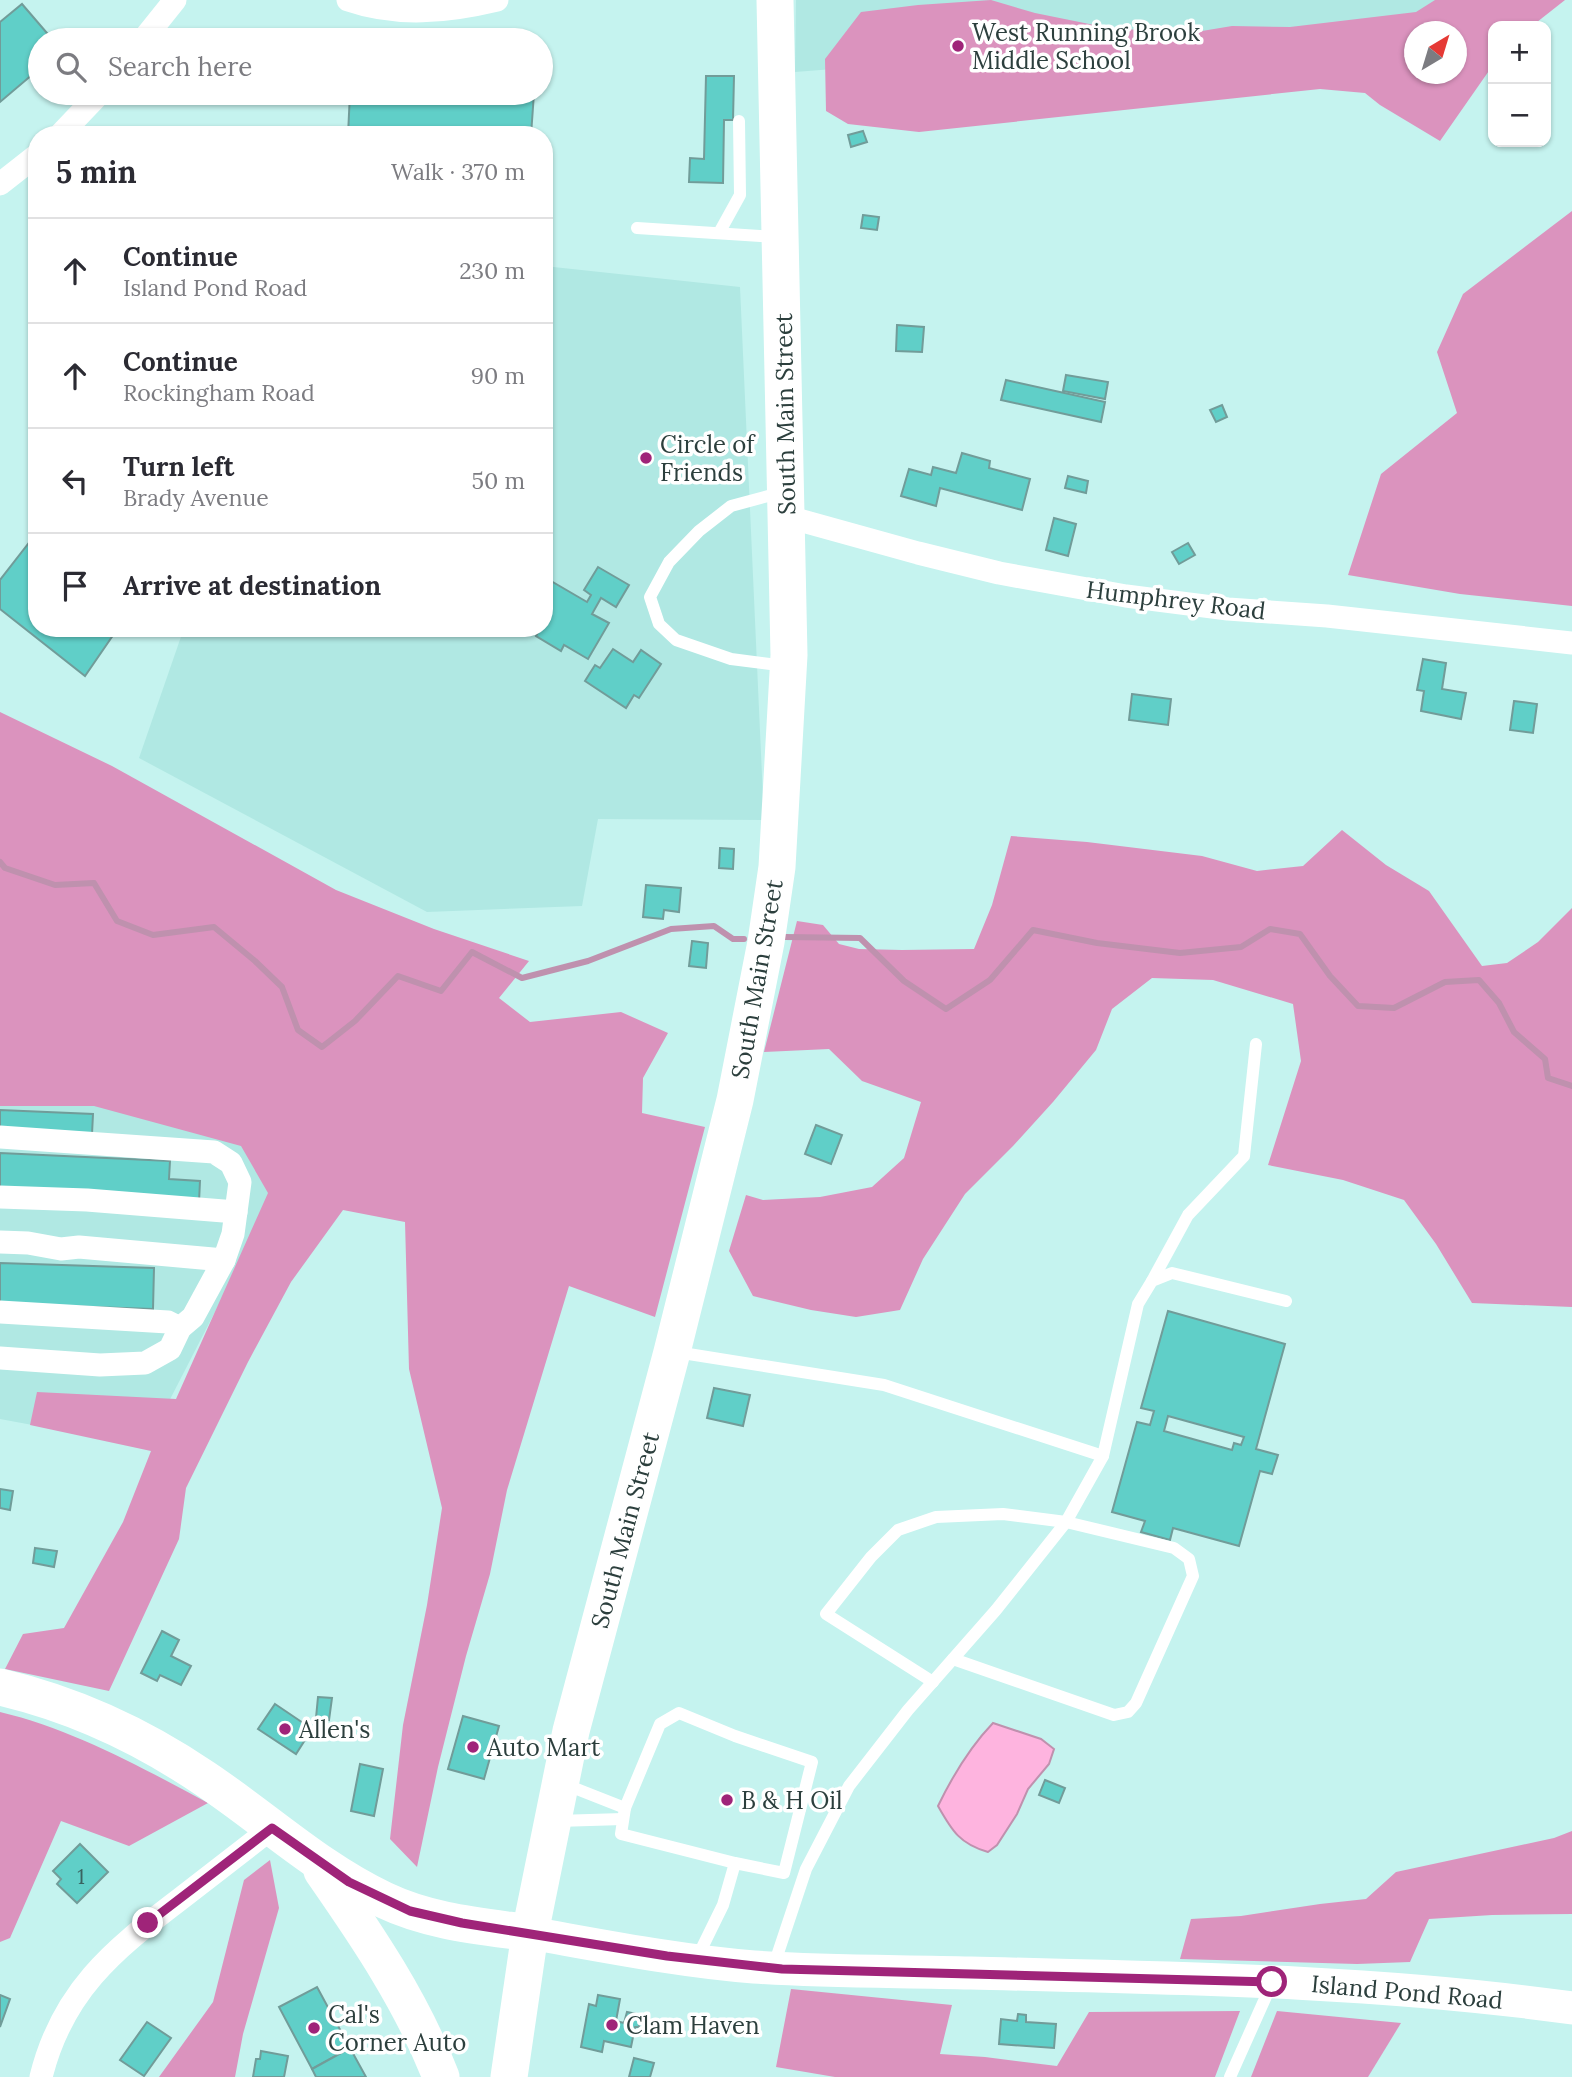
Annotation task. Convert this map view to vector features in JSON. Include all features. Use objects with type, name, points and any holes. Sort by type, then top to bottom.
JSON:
[{"type":"main road","name":"South Main Street","points":[[509,2077],[530,1933],[571,1731],[672,1352],[735,1100],[766,942],[777,867],[789,666],[775,0]]},
{"type":"main road","points":[[0,1687],[87,1714],[149,1744],[203,1777],[349,1882],[410,1911],[462,1923],[530,1933]]},
{"type":"main road","points":[[314,1858],[389,1972],[414,2016],[441,2077]]},
{"type":"street","points":[[153,28],[175,0]]},
{"type":"street","points":[[348,0],[396,10],[432,12],[498,0]]},
{"type":"street","points":[[69,126],[89,105]]},
{"type":"street","points":[[0,184],[28,162]]},
{"type":"street","name":"Humphrey Road","points":[[787,504],[918,554],[999,573],[1126,596],[1228,610],[1327,616],[1572,643]]},
{"type":"street","points":[[0,1137],[214,1152],[231,1163],[240,1182],[233,1234],[223,1260],[193,1317],[180,1328],[170,1349],[145,1363],[100,1365],[0,1358]]},
{"type":"street","points":[[0,1197],[87,1200],[236,1212]]},
{"type":"street","points":[[0,1242],[223,1260]]},
{"type":"street","points":[[0,1312],[168,1322],[180,1328]]},
{"type":"street","points":[[41,2077],[62,2019],[99,1968],[148,1923],[272,1828]]},
{"type":"street","name":"Island Pond Road","points":[[530,1933],[696,1960],[773,1968],[1272,1982],[1411,1991],[1572,2008]]},
{"type":"lane","points":[[719,233],[740,195],[739,121]]},
{"type":"lane","points":[[637,228],[781,237]]},
{"type":"lane","points":[[787,504],[731,506],[699,531],[669,562],[650,597],[659,624],[676,640],[731,659],[789,666]]},
{"type":"lane","points":[[773,1968],[806,1869],[849,1786],[908,1710],[996,1610],[1066,1521],[1103,1456],[1138,1304],[1188,1215],[1244,1156],[1256,1044]]},
{"type":"lane","points":[[1152,1281],[1172,1273],[1286,1301]]},
{"type":"lane","points":[[672,1352],[884,1385],[1103,1456]]},
{"type":"lane","points":[[933,1682],[826,1614],[870,1557],[898,1530],[936,1517],[1003,1514],[1066,1521],[1174,1548],[1189,1559],[1193,1576],[1136,1703],[1128,1712],[1114,1715],[953,1659]]},
{"type":"lane","points":[[679,1713],[735,1736],[812,1762],[784,1873],[621,1834],[624,1813],[660,1724],[679,1713]]},
{"type":"lane","points":[[560,1783],[624,1813]]},
{"type":"lane","points":[[552,1822],[624,1813]]},
{"type":"lane","points":[[696,1960],[723,1905],[735,1863]]},
{"type":"lane","points":[[1230,2077],[1272,1982]]},
{"type":"shaded area","name":"West Running Brook Middle School","points":[[796,0],[1474,0],[1447,21],[1404,21],[1404,24],[795,72]]},
{"type":"shaded area","points":[[991,0],[1035,13],[1109,28],[1190,33],[1232,26],[1290,27],[1416,12],[1435,0],[1565,0],[1538,21],[1488,21],[1488,72],[1440,141],[1365,93],[1320,89],[919,132],[848,124],[826,111],[825,59],[861,12]]},
{"type":"shaded area","points":[[1572,211],[1572,606],[1460,594],[1348,575],[1381,474],[1457,413],[1437,352],[1463,294]]},
{"type":"shaded area","name":"Circle of Friends","points":[[553,267],[740,287],[764,820],[598,819],[582,906],[427,912],[139,758],[181,637],[553,637]]},
{"type":"shaded area","points":[[0,712],[112,766],[336,890],[434,929],[529,961],[499,998],[530,1022],[621,1012],[668,1033],[643,1078],[642,1113],[705,1127],[655,1317],[569,1286],[507,1490],[490,1574],[438,1767],[417,1867],[390,1839],[403,1725],[427,1605],[442,1508],[409,1369],[405,1222],[343,1210],[291,1282],[186,1488],[179,1539],[109,1691],[5,1669],[23,1634],[64,1628],[123,1522],[151,1451],[30,1425],[37,1392],[176,1399],[268,1193],[241,1146],[94,1106],[0,1106]]},
{"type":"shaded area","points":[[1342,830],[1386,865],[1429,891],[1482,966],[1507,963],[1538,942],[1572,908],[1572,1307],[1472,1303],[1436,1244],[1404,1200],[1343,1180],[1268,1165],[1301,1061],[1293,1004],[1213,980],[1152,978],[1112,1009],[1096,1050],[1013,1146],[965,1194],[923,1259],[900,1310],[856,1317],[811,1310],[753,1296],[729,1251],[746,1195],[763,1200],[820,1197],[872,1187],[904,1158],[921,1102],[862,1081],[829,1049],[764,1052],[797,921],[823,925],[839,944],[859,949],[974,949],[992,905],[1011,836],[1202,856],[1257,871],[1303,866]]},
{"type":"shaded area","points":[[0,945],[329,1090],[146,1446],[0,1419]]},
{"type":"shaded area","points":[[0,1712],[54,1728],[80,1739],[133,1763],[208,1803],[129,1846],[61,1821],[10,1938],[0,1942]]},
{"type":"shaded area","points":[[993,1723],[1041,1739],[1054,1749],[1049,1764],[1028,1789],[1017,1814],[997,1845],[988,1852],[964,1841],[948,1823],[938,1806],[962,1762]]},
{"type":"shaded area","points":[[1572,1831],[1572,1914],[1429,1919],[1410,1962],[1357,1964],[1180,1959],[1191,1919],[1241,1916],[1366,1899],[1396,1872],[1554,1838]]},
{"type":"shaded area","points":[[270,1860],[279,1908],[243,2034],[235,2077],[159,2077],[213,2002],[244,1880]]},
{"type":"shaded area","points":[[791,1989],[952,2005],[940,2054],[1057,2066],[1089,2012],[1240,2011],[1215,2077],[835,2077],[776,2067]]},
{"type":"shaded area","points":[[1277,2011],[1401,2023],[1368,2077],[1251,2077]]},
{"type":"building","points":[[22,4],[43,28],[28,28],[28,78],[0,102],[0,22]]},
{"type":"building","points":[[706,76],[734,76],[733,120],[724,120],[723,183],[689,182],[690,158],[704,159]]},
{"type":"building","points":[[349,105],[533,105],[532,126],[348,126]]},
{"type":"building","points":[[863,131],[867,142],[851,147],[848,135]]},
{"type":"building","points":[[863,215],[879,217],[877,230],[861,228]]},
{"type":"building","points":[[897,325],[924,327],[922,352],[896,351]]},
{"type":"building","points":[[1066,375],[1108,382],[1105,399],[1063,391]]},
{"type":"building","points":[[1006,380],[1105,402],[1101,422],[1001,400]]},
{"type":"building","points":[[1222,405],[1227,417],[1216,422],[1210,410]]},
{"type":"building","points":[[962,453],[990,461],[989,468],[1030,479],[1022,510],[940,488],[936,506],[901,496],[909,469],[931,475],[933,467],[956,473]]},
{"type":"building","points":[[1068,476],[1088,481],[1086,493],[1065,488]]},
{"type":"building","points":[[1054,518],[1076,524],[1068,556],[1046,550]]},
{"type":"building","points":[[1188,543],[1195,555],[1179,564],[1172,552]]},
{"type":"building","points":[[28,544],[28,631],[0,609],[0,580]]},
{"type":"building","points":[[598,567],[629,585],[616,607],[601,598],[592,614],[609,623],[588,659],[564,645],[561,651],[538,637],[553,637],[553,582],[587,602],[591,595],[584,590]]},
{"type":"building","points":[[36,637],[112,637],[85,676]]},
{"type":"building","points":[[613,649],[633,662],[641,650],[661,664],[639,698],[634,695],[626,708],[585,681],[595,665],[600,668]]},
{"type":"building","points":[[1423,659],[1446,663],[1442,689],[1466,693],[1461,719],[1421,711],[1424,691],[1417,690]]},
{"type":"building","points":[[1132,694],[1171,699],[1168,725],[1129,720]]},
{"type":"building","points":[[1514,701],[1537,704],[1533,733],[1510,730]]},
{"type":"building","points":[[720,848],[734,849],[733,869],[719,868]]},
{"type":"building","points":[[646,885],[681,888],[679,912],[664,910],[663,919],[643,917]]},
{"type":"building","points":[[692,941],[708,943],[706,968],[689,966]]},
{"type":"building","points":[[0,1110],[93,1114],[92,1134],[0,1130]]},
{"type":"building","points":[[816,1125],[842,1135],[831,1164],[805,1154]]},
{"type":"building","points":[[0,1153],[170,1161],[169,1179],[200,1181],[199,1202],[0,1194]]},
{"type":"building","points":[[0,1263],[154,1268],[153,1309],[0,1304]]},
{"type":"building","points":[[1168,1311],[1285,1344],[1256,1449],[1278,1455],[1272,1474],[1260,1471],[1239,1546],[1173,1528],[1170,1540],[1141,1532],[1145,1521],[1112,1512],[1137,1422],[1150,1425],[1154,1411],[1141,1408]],"holes":[[[1168,1416],[1244,1437],[1241,1445],[1234,1443],[1232,1450],[1164,1431]]]},
{"type":"building","points":[[714,1388],[750,1395],[743,1426],[707,1418]]},
{"type":"building","points":[[0,1489],[13,1491],[10,1510],[0,1508]]},
{"type":"building","points":[[35,1548],[57,1551],[54,1567],[33,1563]]},
{"type":"building","points":[[162,1631],[179,1640],[171,1656],[191,1666],[181,1685],[160,1675],[157,1681],[141,1673]]},
{"type":"building","points":[[318,1697],[332,1698],[329,1720],[316,1718]]},
{"type":"building","name":"Allen's","points":[[275,1704],[312,1729],[296,1754],[258,1729]]},
{"type":"building","name":"Auto Mart","points":[[463,1716],[499,1726],[484,1779],[448,1769]]},
{"type":"building","points":[[360,1764],[383,1769],[374,1816],[351,1811]]},
{"type":"building","points":[[1045,1780],[1065,1788],[1059,1803],[1039,1795]]},
{"type":"building","points":[[80,1844],[108,1872],[77,1903],[57,1884],[61,1879],[53,1871]]},
{"type":"building","name":"Cal's Corner Auto","points":[[317,1987],[350,2048],[312,2069],[279,2007]]},
{"type":"building","points":[[0,1995],[10,1999],[0,2027]]},
{"type":"building","name":"Clam Haven","points":[[598,1995],[620,1999],[616,2021],[624,2023],[627,2012],[641,2015],[639,2027],[635,2027],[631,2047],[604,2041],[602,2052],[581,2047],[589,2004],[596,2006]]},
{"type":"building","points":[[1018,2014],[1026,2015],[1026,2022],[1056,2024],[1054,2048],[999,2044],[1001,2019],[1017,2021]]},
{"type":"building","points":[[147,2022],[171,2038],[144,2076],[120,2060]]},
{"type":"building","points":[[350,2048],[366,2077],[316,2077],[312,2069]]},
{"type":"building","points":[[261,2051],[288,2056],[284,2077],[253,2077],[256,2059],[260,2059]]},
{"type":"building","points":[[634,2058],[654,2063],[650,2077],[629,2077]]},
{"type":"waterway","points":[[0,862],[5,868],[55,885],[94,883],[117,921],[153,935],[214,927],[282,987],[298,1030],[322,1047],[355,1021],[398,976],[441,991],[472,952],[522,978],[588,961],[671,929],[714,926],[733,939],[744,939]]},
{"type":"waterway","points":[[785,937],[860,938],[904,981],[946,1009],[990,980],[1033,930],[1097,943],[1180,953],[1241,947],[1270,929],[1300,934],[1330,976],[1358,1006],[1394,1008],[1445,982],[1479,980],[1499,1003],[1514,1032],[1545,1059],[1548,1078],[1572,1086]]},
{"type":"place","name":"West Running Brook Middle School","points":[[958,46]]},
{"type":"place","name":"Circle of Friends","points":[[646,458]]},
{"type":"place","name":"Allen's","points":[[285,1729]]},
{"type":"place","name":"Auto Mart","points":[[473,1747]]},
{"type":"place","name":"B & H Oil","points":[[727,1800]]},
{"type":"place","name":"Clam Haven","points":[[612,2025]]},
{"type":"place","name":"Cal's Corner Auto","points":[[314,2028]]},
{"type":"route","points":[[148,1923],[272,1828],[349,1882],[410,1911],[437,1919],[667,1956],[782,1969],[1272,1982]]}]
